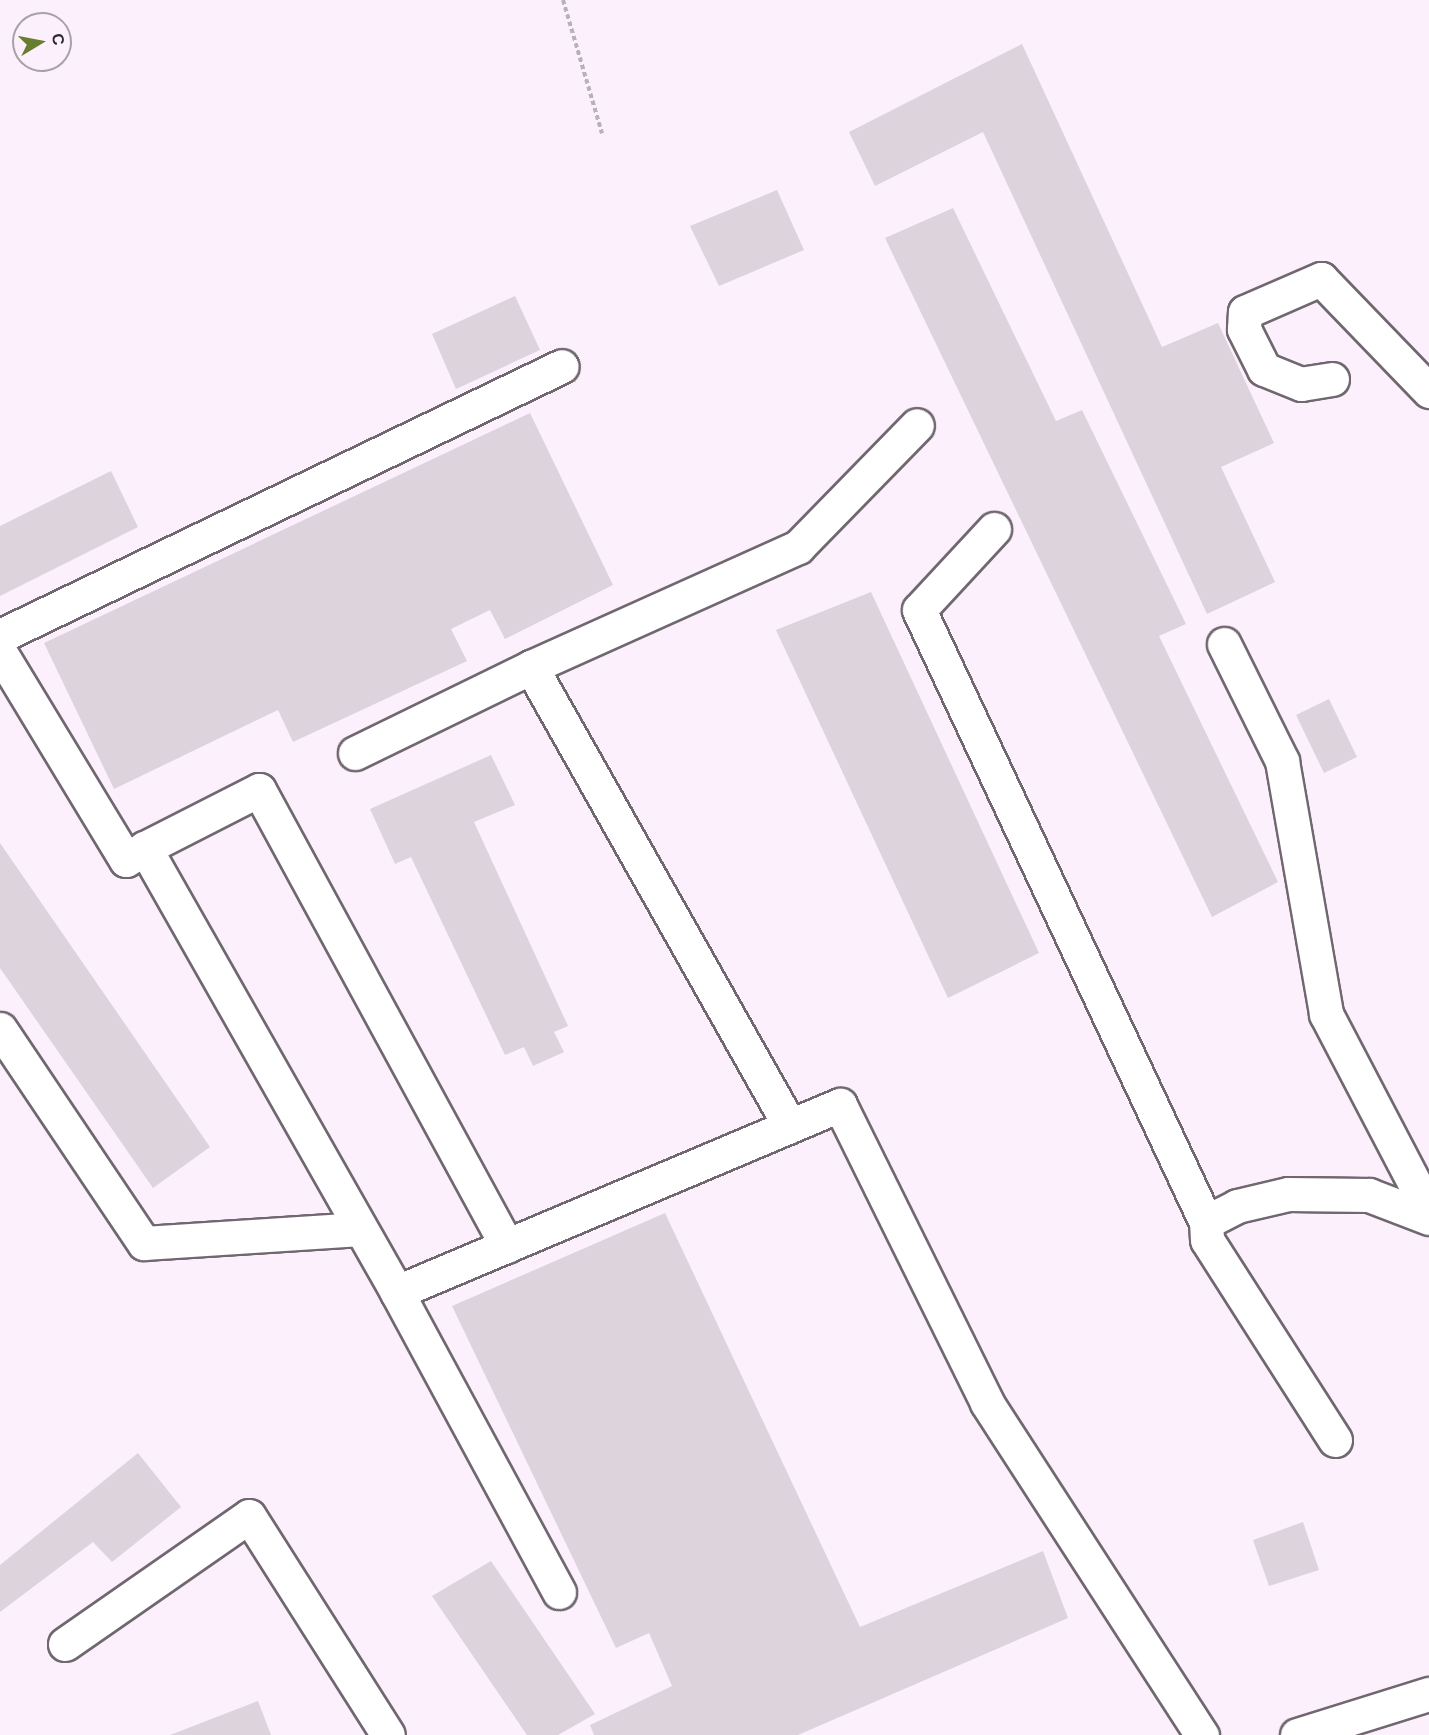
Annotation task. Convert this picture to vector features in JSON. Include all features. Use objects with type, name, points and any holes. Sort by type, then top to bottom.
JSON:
[{"type":"main road","points":[[1332,378],[1301,384],[1264,369],[1244,328],[1245,312],[1320,279],[1429,391]]},
{"type":"main road","points":[[0,636],[562,366]]},
{"type":"main road","points":[[355,753],[531,667],[798,547],[917,425]]},
{"type":"main road","points":[[994,529],[920,610],[1206,1222],[1207,1240],[1335,1440]]},
{"type":"main road","points":[[1224,644],[1282,761],[1326,1014],[1429,1211]]},
{"type":"main road","points":[[0,652],[126,860],[259,790],[507,1246]]},
{"type":"main road","points":[[531,667],[790,1126]]},
{"type":"main road","points":[[145,848],[397,1292],[559,1592]]},
{"type":"main road","points":[[0,1029],[144,1243],[361,1229]]},
{"type":"main road","points":[[397,1292],[840,1105],[987,1403],[1202,1735]]},
{"type":"main road","points":[[1206,1222],[1237,1206],[1288,1194],[1369,1195],[1429,1218]]},
{"type":"main road","points":[[65,1644],[249,1516],[388,1735]]},
{"type":"main road","points":[[1297,1735],[1429,1694]]},
{"type":"main road","points":[[1338,1735],[1397,1704]]},
{"type":"path","points":[[563,0],[603,133]]},
{"type":"building","points":[[1022,44],[1162,347],[1218,323],[1274,443],[1221,467],[1275,582],[1207,614],[983,132],[875,186],[849,132]]},
{"type":"building","points":[[777,190],[804,250],[719,286],[690,226]]},
{"type":"building","points":[[953,208],[1056,421],[1082,410],[1186,624],[1159,636],[1278,882],[1212,917],[885,238]]},
{"type":"building","points":[[515,296],[540,350],[456,389],[432,334]]},
{"type":"building","points":[[530,413],[613,585],[505,639],[490,610],[451,629],[467,661],[293,742],[278,710],[114,789],[44,643]]},
{"type":"building","points":[[111,471],[138,527],[0,596],[0,526]]},
{"type":"building","points":[[871,592],[1039,953],[948,998],[776,630]]},
{"type":"building","points":[[1329,699],[1357,757],[1324,773],[1296,715]]},
{"type":"building","points":[[491,755],[515,805],[474,822],[568,1026],[554,1032],[564,1052],[533,1066],[524,1047],[505,1055],[411,857],[395,864],[370,809]]},
{"type":"building","points":[[0,843],[210,1147],[153,1188],[0,968]]},
{"type":"building","points":[[665,1213],[860,1627],[1043,1551],[1068,1618],[798,1735],[594,1735],[590,1725],[672,1686],[649,1633],[616,1648],[452,1306]]},
{"type":"building","points":[[138,1453],[181,1507],[112,1562],[93,1542],[0,1612],[0,1565]]},
{"type":"building","points":[[1303,1522],[1319,1570],[1269,1586],[1253,1540]]},
{"type":"building","points":[[491,1561],[595,1714],[558,1735],[527,1735],[432,1596]]},
{"type":"building","points":[[258,1701],[271,1735],[170,1735]]}]
